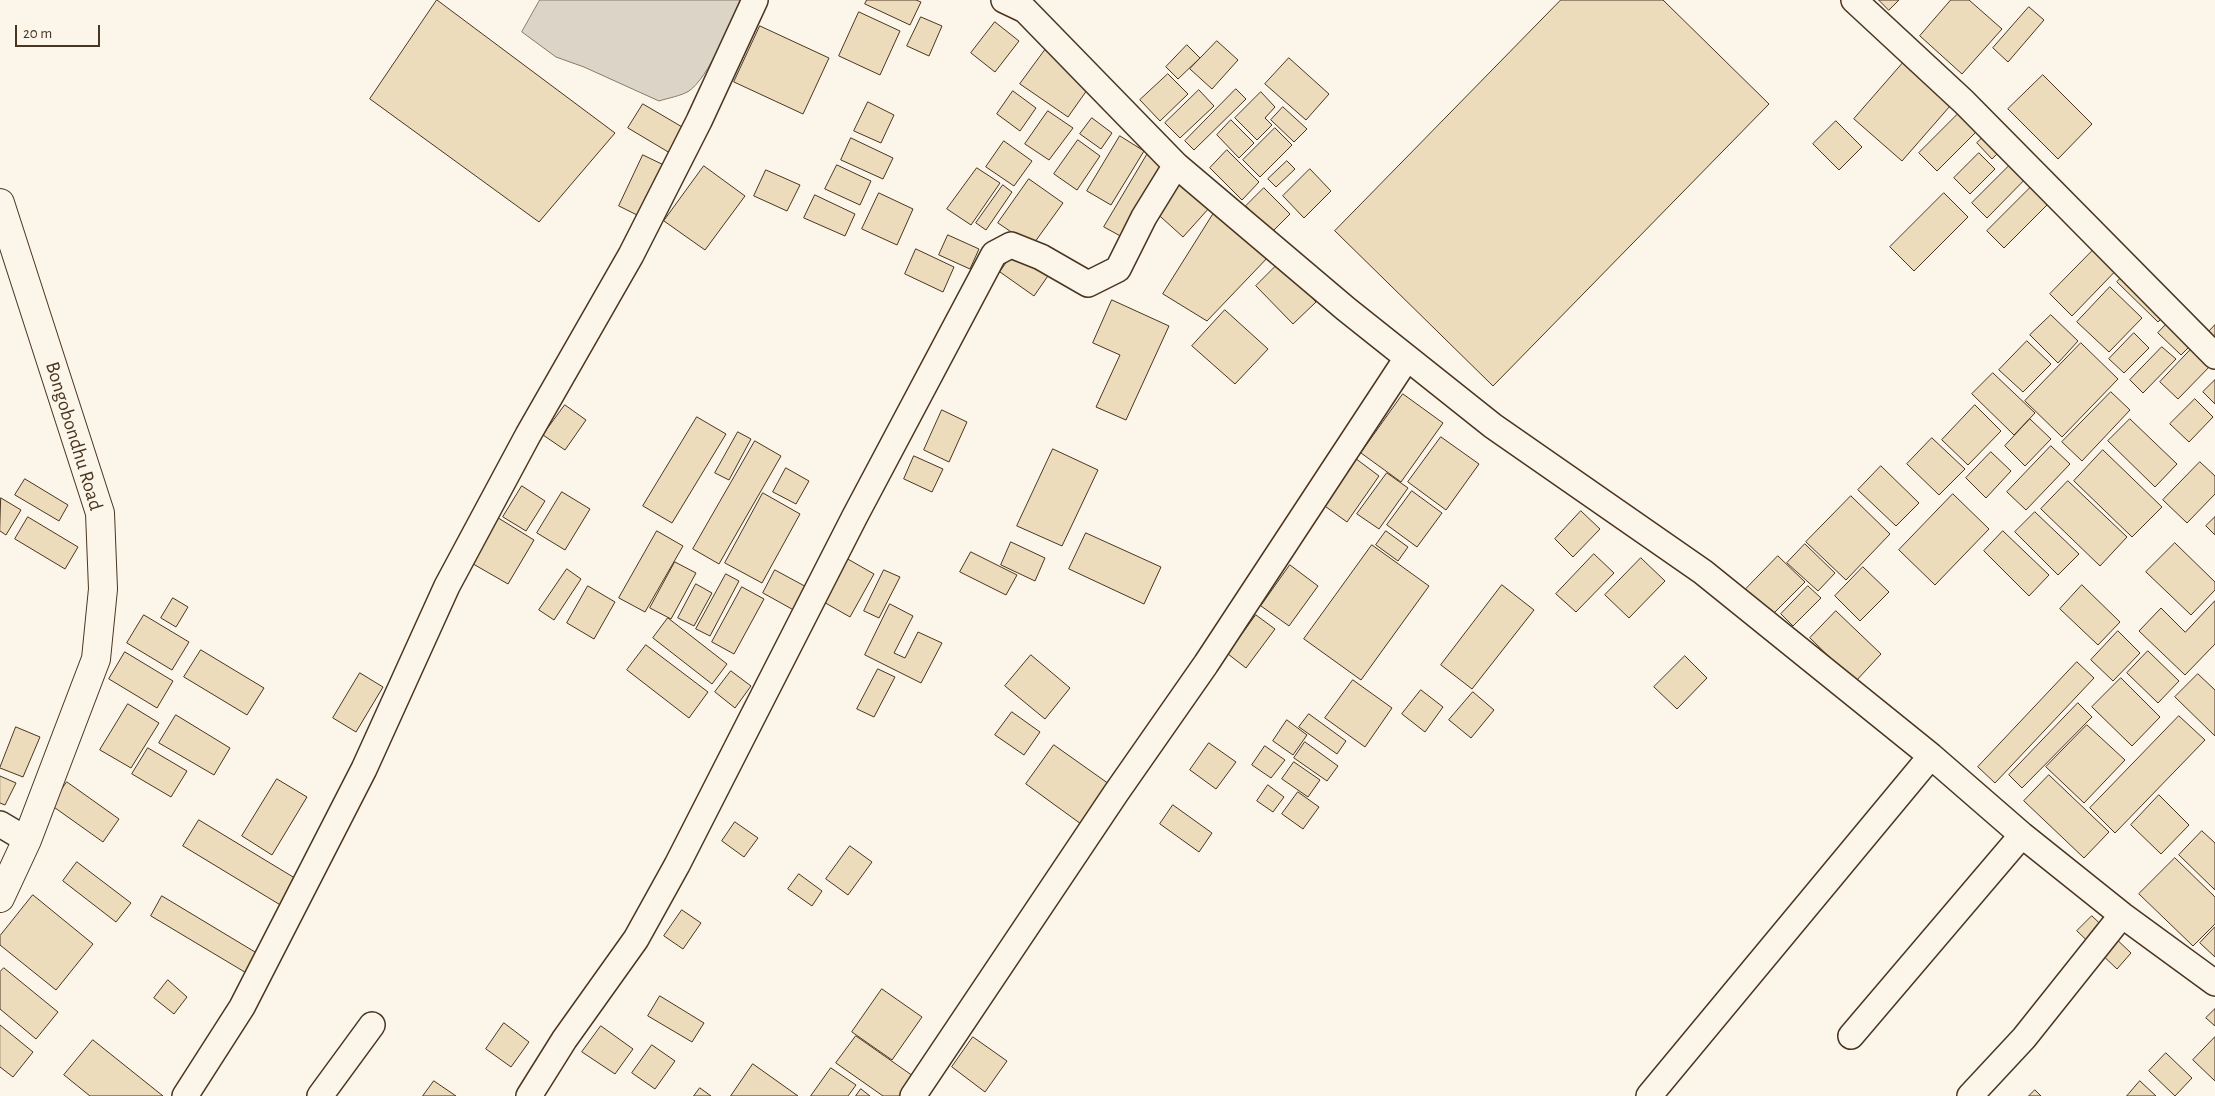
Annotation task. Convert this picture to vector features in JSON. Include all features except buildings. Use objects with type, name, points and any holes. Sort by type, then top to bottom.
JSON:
[{"type":"street","points":[[185,1096],[242,1007],[364,769],[447,586],[528,435],[631,255],[699,121],[755,0]]},
{"type":"street","points":[[1004,0],[1025,10],[1176,165],[1407,358],[1493,426],[1703,572],[1931,756],[2022,835],[2122,916],[2215,984]]},
{"type":"street","points":[[1854,0],[1964,102],[2215,356]]},
{"type":"street","points":[[529,1096],[564,1040],[636,940],[994,254],[1011,246],[1041,257],[1088,284],[1118,269],[1144,217],[1176,165]]},
{"type":"street","name":"Bongobondhu Road","points":[[0,202],[5,237],[100,513],[103,589],[96,659],[27,840],[0,898]]},
{"type":"street","points":[[913,1096],[1206,664],[1407,358]]},
{"type":"street","points":[[1649,1096],[1931,756]]},
{"type":"street","points":[[0,824],[27,840]]},
{"type":"street","points":[[1851,1036],[2022,835]]},
{"type":"street","points":[[1970,1096],[2024,1038],[2122,916]]},
{"type":"street","points":[[320,1096],[372,1025]]},
{"type":"shaded area","points":[[540,0],[740,0],[719,49],[696,84],[686,93],[659,101],[584,67],[556,57],[522,32]]}]
